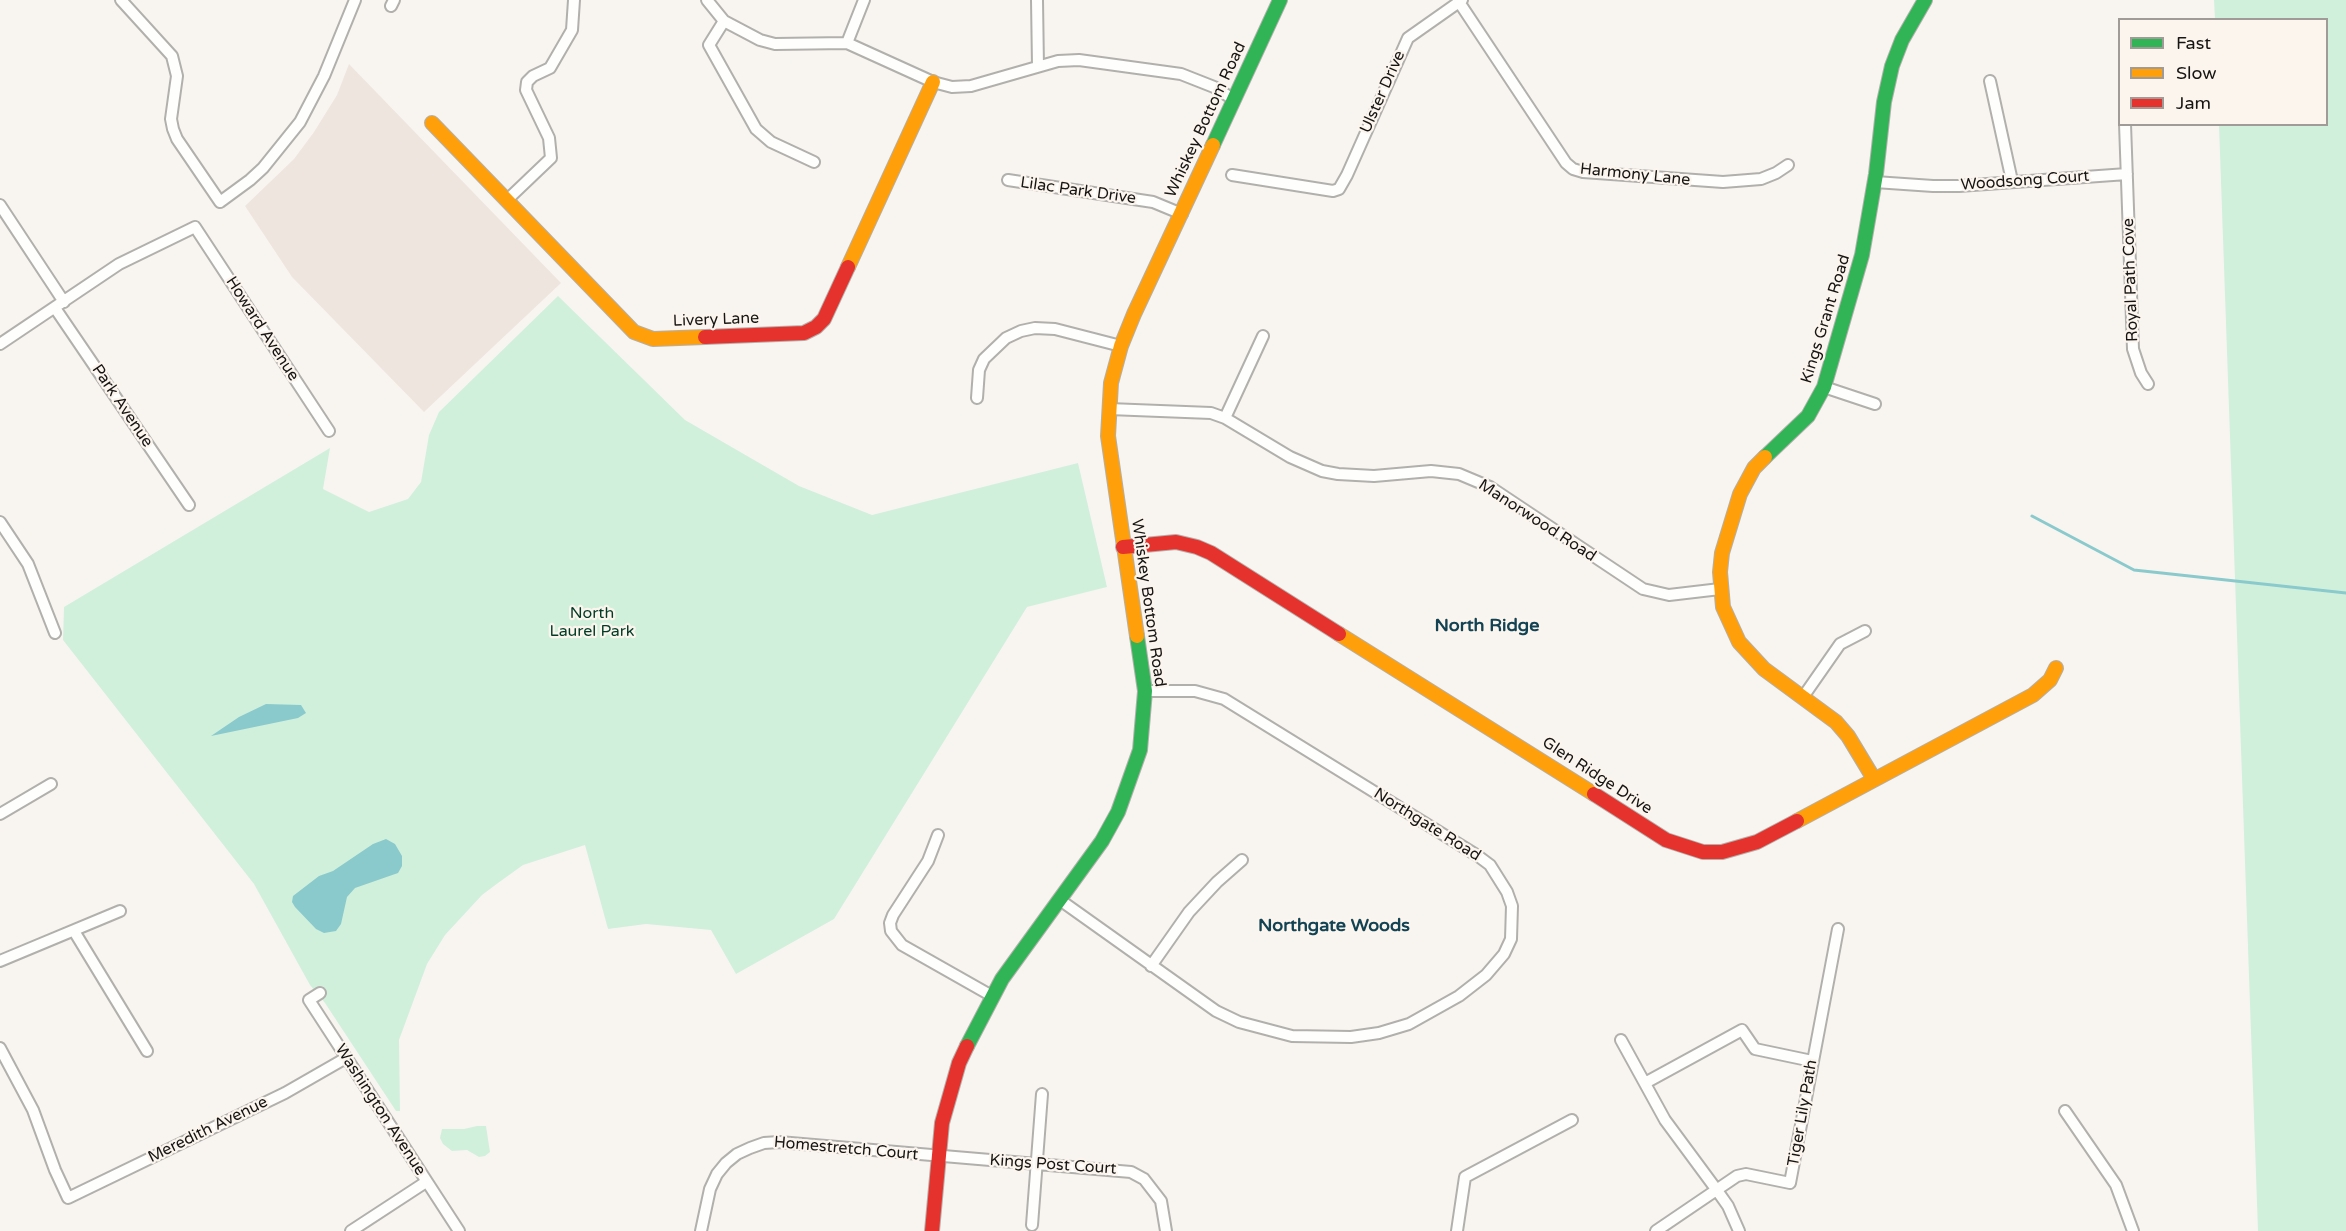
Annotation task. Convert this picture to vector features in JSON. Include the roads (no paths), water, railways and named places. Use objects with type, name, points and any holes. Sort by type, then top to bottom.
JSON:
[{"type":"street","points":[[121,0],[172,56],[177,76],[171,119],[173,129],[177,139],[220,202],[263,168],[300,122],[324,76],[354,0]]},
{"type":"street","points":[[507,200],[551,158],[549,138],[526,90],[527,82],[533,76],[550,68],[572,30],[574,0]]},
{"type":"street","points":[[707,0],[724,21],[760,40],[775,44],[848,43],[933,82],[952,87],[971,86],[1058,61],[1079,60],[1180,74],[1214,87],[1233,99]]},
{"type":"street","points":[[848,43],[864,0]]},
{"type":"street","points":[[1037,0],[1038,66]]},
{"type":"street","name":"Whiskey Bottom Road","points":[[932,1231],[942,1123],[959,1063],[993,996],[1102,841],[1118,812],[1140,750],[1145,691],[1110,459],[1111,383],[1120,346],[1280,0]]},
{"type":"street","name":"Kings Grant Road","points":[[1874,779],[1848,736],[1836,722],[1764,669],[1739,642],[1723,608],[1720,590],[1722,553],[1740,494],[1747,479],[1754,468],[1808,416],[1824,387],[1862,255],[1875,182],[1884,102],[1892,66],[1902,40],[1925,0]]},
{"type":"street","name":"Harmony Lane","points":[[1461,1],[1566,163],[1573,169],[1584,172],[1723,182],[1761,179],[1788,165]]},
{"type":"street","name":"Ulster Drive","points":[[1232,175],[1333,191],[1339,189],[1408,38],[1461,1]]},
{"type":"street","points":[[724,21],[709,45],[756,129],[771,142],[814,162]]},
{"type":"street","points":[[1990,81],[2012,181]]},
{"type":"street","name":"Livery Lane","points":[[432,123],[634,332],[653,339],[804,333],[816,327],[824,319],[933,82]]},
{"type":"street","points":[[2125,126],[2127,174]]},
{"type":"street","name":"Woodsong Court","points":[[1875,182],[1933,186],[2127,174]]},
{"type":"street","name":"Royal Path Cove","points":[[2127,174],[2133,349],[2141,373],[2148,384]]},
{"type":"street","name":"Lilac Park Drive","points":[[1008,180],[1153,202],[1182,214]]},
{"type":"street","name":"Park Avenue","points":[[0,205],[59,305],[189,505]]},
{"type":"street","name":"Howard Avenue","points":[[59,305],[119,264],[195,226],[329,431]]},
{"type":"street","points":[[0,344],[59,305]]},
{"type":"street","points":[[977,398],[977,381],[984,359],[1006,338],[1021,331],[1035,328],[1055,329],[1120,346]]},
{"type":"street","points":[[1226,418],[1263,336]]},
{"type":"street","points":[[1824,387],[1875,404]]},
{"type":"street","name":"Manorwood Road","points":[[1109,409],[1198,411],[1226,418],[1290,458],[1322,471],[1374,476],[1445,472],[1474,480],[1505,497],[1642,590],[1669,595],[1720,590]]},
{"type":"street","points":[[0,522],[28,564],[55,633]]},
{"type":"street","name":"Glen Ridge Drive","points":[[1123,546],[1176,542],[1197,546],[1211,553],[1666,840],[1702,852],[1722,852],[1756,842],[2033,695],[2042,688],[2056,668]]},
{"type":"street","points":[[1803,697],[1840,644],[1865,631]]},
{"type":"street","name":"Northgate Road","points":[[1060,900],[1215,1011],[1239,1022],[1292,1036],[1351,1037],[1379,1033],[1409,1024],[1459,996],[1486,975],[1504,954],[1511,939],[1512,906],[1507,892],[1490,865],[1479,856],[1224,699],[1196,690],[1145,691]]},
{"type":"street","points":[[0,814],[51,784]]},
{"type":"street","points":[[938,835],[928,861],[893,915],[890,923],[891,931],[902,945],[993,996]]},
{"type":"street","points":[[1151,966],[1189,912],[1217,882],[1242,860]]},
{"type":"street","points":[[0,961],[120,911]]},
{"type":"street","name":"Tiger Lily Path","points":[[1656,1231],[1737,1176],[1746,1174],[1790,1183],[1838,928]]},
{"type":"street","points":[[74,931],[147,1051]]},
{"type":"street","name":"Washington Avenue","points":[[320,993],[309,1000],[459,1231]]},
{"type":"street","points":[[1645,1083],[1742,1030],[1755,1049],[1812,1061]]},
{"type":"street","points":[[1622,1040],[1677,1138],[1728,1206],[1739,1231]]},
{"type":"street","name":"Meredith Avenue","points":[[0,1048],[33,1110],[54,1170],[68,1198],[285,1093],[346,1058]]},
{"type":"street","points":[[1032,1225],[1042,1094]]},
{"type":"street","points":[[2065,1111],[2116,1185],[2133,1231]]},
{"type":"street","points":[[1457,1231],[1465,1177],[1572,1120]]},
{"type":"street","name":"Homestretch Court","points":[[701,1231],[710,1189],[717,1174],[737,1154],[764,1143],[779,1142],[938,1156]]},
{"type":"street","name":"Kings Post Court","points":[[938,1156],[1118,1169],[1131,1172],[1144,1179],[1161,1201],[1166,1231]]},
{"type":"street","points":[[351,1231],[426,1182]]},
{"type":"water","points":[[266,704],[301,705],[306,713],[298,718],[211,736],[239,717]]},
{"type":"water","points":[[386,839],[395,844],[402,856],[402,866],[398,873],[355,888],[347,897],[341,924],[336,931],[324,933],[316,929],[295,907],[292,902],[293,896],[319,876],[333,871],[373,844]]},
{"type":"waterway","points":[[2032,516],[2134,570],[2346,593]]},
{"type":"district","name":"North Ridge","points":[[1487,626]]},
{"type":"district","name":"Northgate Woods","points":[[1334,926]]},
{"type":"park label","name":"North Laurel Park","points":[[592,623]]}]
